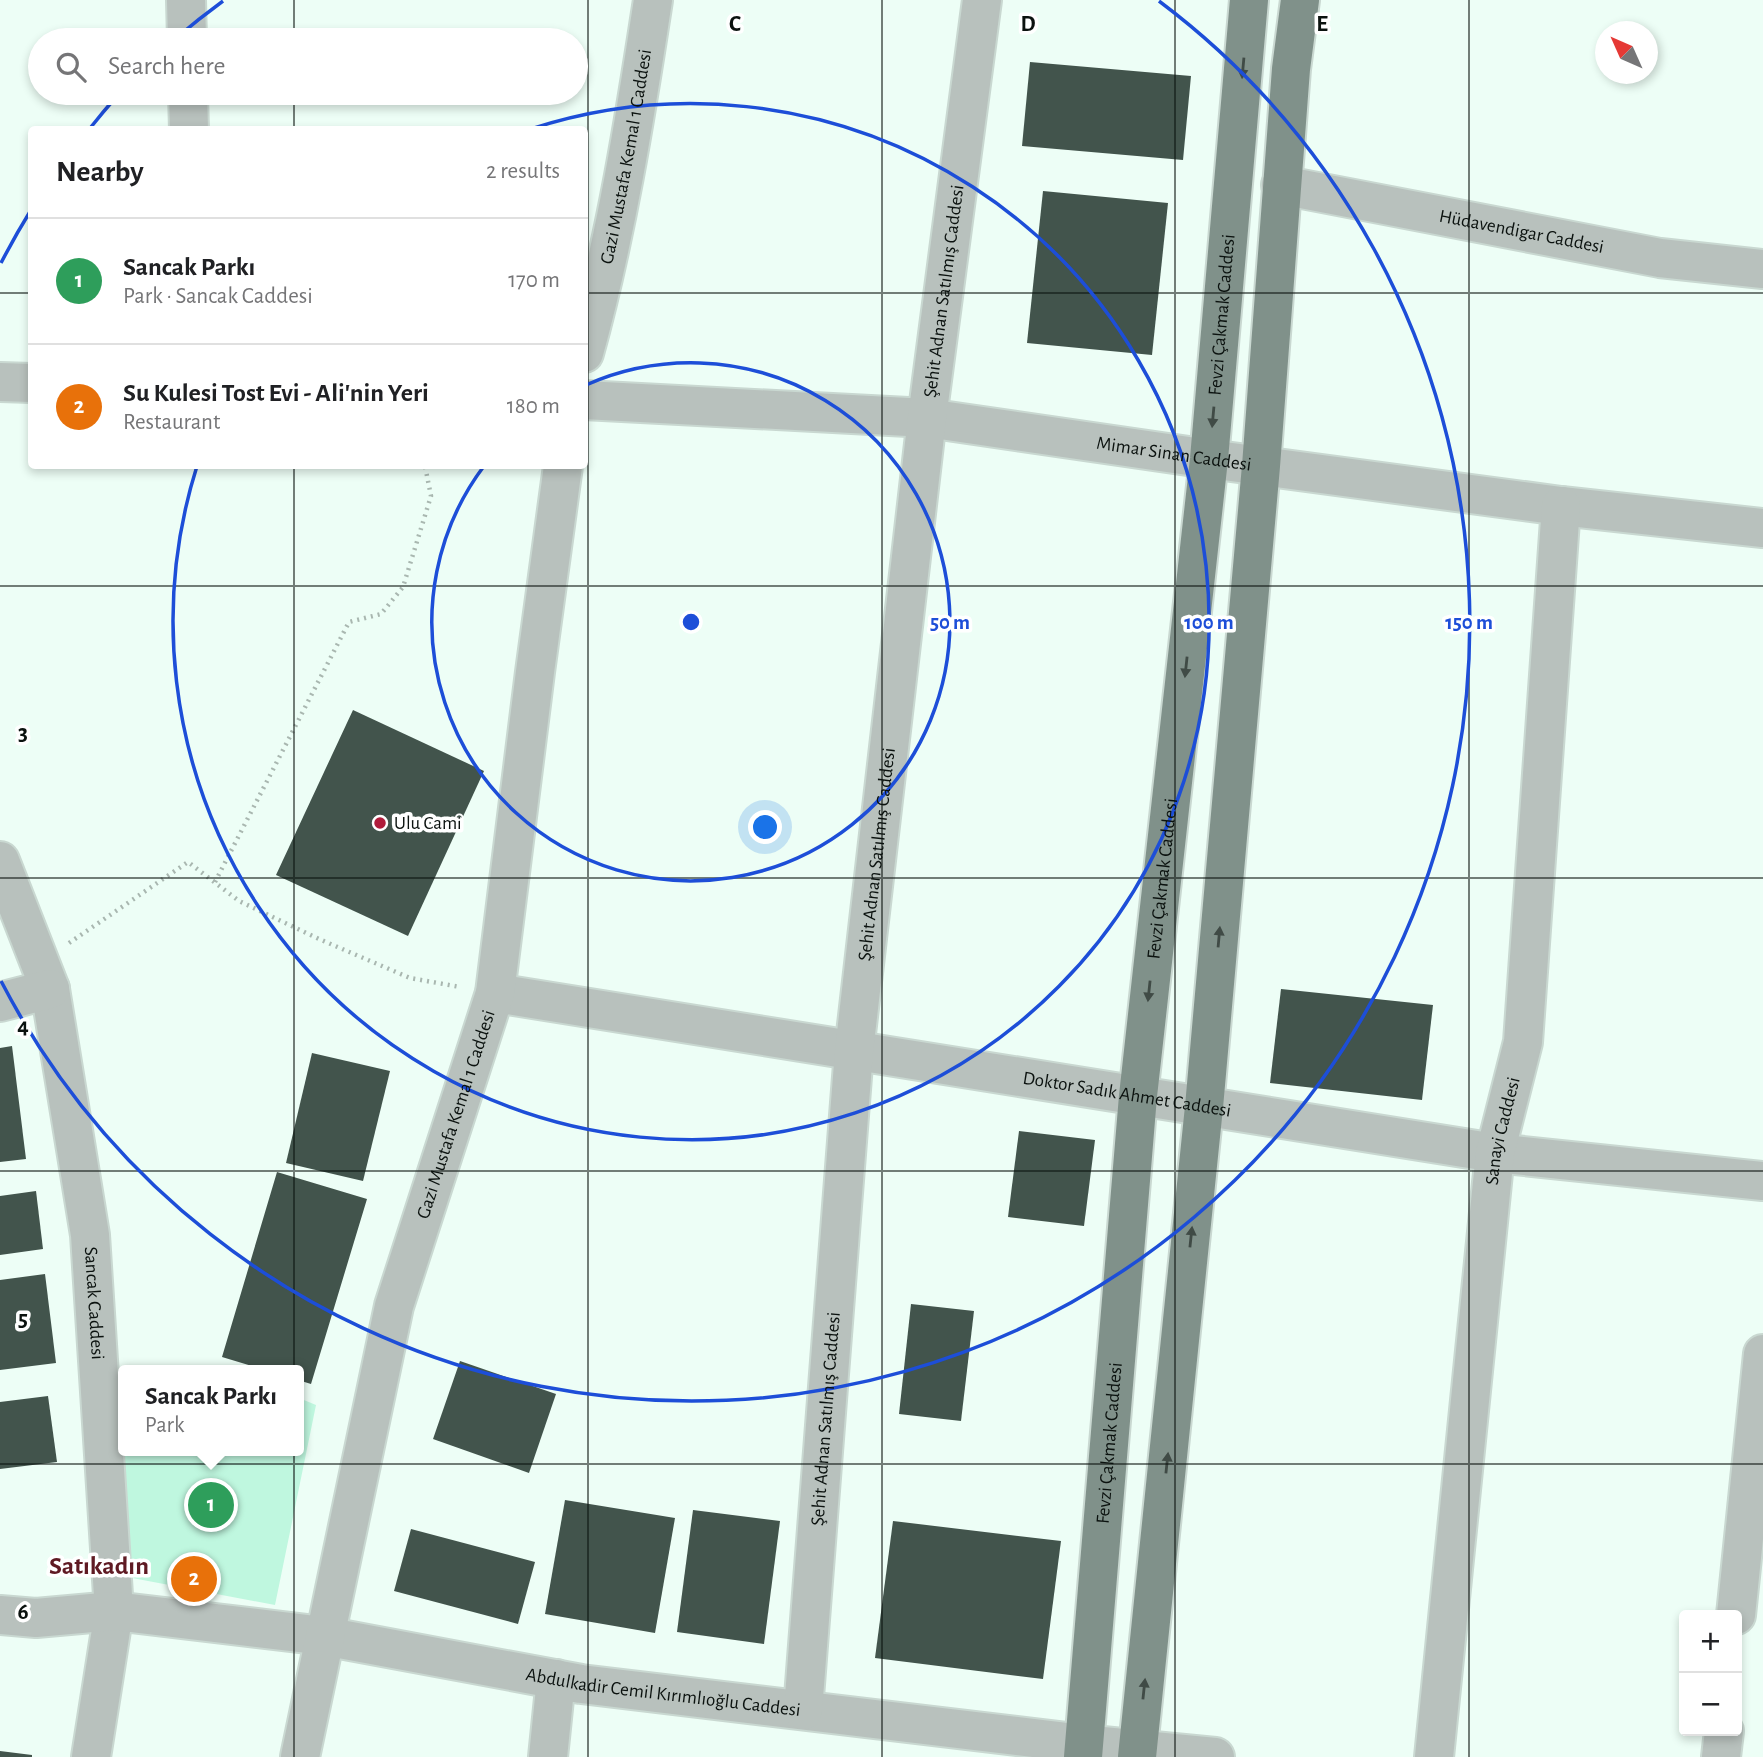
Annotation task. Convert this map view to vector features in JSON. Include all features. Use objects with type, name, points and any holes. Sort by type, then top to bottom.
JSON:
[{"type":"main road","name":"Fevzi Çakmak Caddesi","points":[[1083,1750],[1138,1096],[1209,459],[1249,0]]},
{"type":"main road","points":[[1137,1753],[1204,1107],[1261,466],[1291,69],[1300,0]]},
{"type":"street","points":[[186,0],[187,28]]},
{"type":"street","name":"Gazi Mustafa Kemal 1 Caddesi","points":[[588,338],[599,300],[637,110],[653,0]]},
{"type":"street","name":"Şehit Adnan Satılmış Caddesi","points":[[803,1710],[854,1051],[927,418],[982,0]]},
{"type":"street","points":[[188,105],[189,126]]},
{"type":"street","name":"Hüdavendigar Caddesi","points":[[1281,185],[1660,258],[1763,269]]},
{"type":"street","points":[[0,382],[28,383]]},
{"type":"street","name":"Mimar Sinan Caddesi","points":[[588,400],[927,418],[1561,506],[1763,528]]},
{"type":"street","name":"Gazi Mustafa Kemal 1 Caddesi","points":[[300,1757],[394,1306],[495,993],[563,469]]},
{"type":"street","name":"Sanayi Caddesi","points":[[1434,1757],[1495,1153],[1523,1042],[1561,506]]},
{"type":"street","name":"Sancak Caddesi","points":[[0,861],[45,976],[90,1235],[114,1611],[91,1757]]},
{"type":"street","points":[[0,1002],[45,976]]},
{"type":"street","name":"Doktor Sadık Ahmet Caddesi","points":[[495,993],[1495,1153],[1763,1181]]},
{"type":"street","points":[[1737,1610],[1763,1354]]},
{"type":"street","name":"Abdulkadir Cemil Kırımlıoğlu Caddesi","points":[[0,1615],[36,1618],[114,1611],[324,1636],[594,1686],[803,1710],[1083,1750],[1215,1757]]},
{"type":"street","points":[[548,1757],[556,1679]]},
{"type":"street","points":[[1721,1757],[1723,1736]]},
{"type":"path","points":[[215,882],[349,622],[381,614],[403,587],[431,496],[426,469]]},
{"type":"path","points":[[45,976],[188,862],[239,901],[410,978],[495,993]]},
{"type":"green space","points":[[304,1400],[316,1405],[275,1605],[127,1577],[124,1456],[304,1456]]},
{"type":"building","points":[[1030,62],[1191,76],[1183,160],[1022,146]]},
{"type":"building","points":[[1043,191],[1168,203],[1152,355],[1027,343]]},
{"type":"building","name":"Ulu Cami","points":[[353,710],[484,771],[408,936],[276,875]]},
{"type":"building","points":[[1281,989],[1433,1005],[1422,1100],[1270,1083]]},
{"type":"building","points":[[12,1046],[26,1159],[0,1162],[0,1048]]},
{"type":"building","points":[[312,1053],[390,1071],[363,1181],[286,1163]]},
{"type":"building","points":[[1019,1131],[1095,1140],[1084,1226],[1008,1217]]},
{"type":"building","points":[[277,1172],[367,1199],[311,1384],[304,1382],[304,1365],[248,1365],[222,1357]]},
{"type":"building","points":[[36,1191],[43,1249],[0,1255],[0,1196]]},
{"type":"building","points":[[45,1274],[56,1363],[0,1370],[0,1280]]},
{"type":"building","points":[[911,1304],[974,1311],[961,1421],[899,1414]]},
{"type":"building","points":[[460,1361],[556,1394],[529,1473],[433,1439]]},
{"type":"building","points":[[48,1396],[57,1462],[0,1469],[0,1402]]},
{"type":"building","points":[[565,1500],[675,1518],[655,1633],[545,1614]]},
{"type":"building","points":[[693,1510],[780,1521],[764,1644],[677,1632]]},
{"type":"building","points":[[893,1521],[1061,1541],[1043,1679],[875,1658]]},
{"type":"building","points":[[411,1529],[535,1562],[518,1624],[394,1591]]},
{"type":"building","points":[[0,1751],[32,1755],[32,1757],[0,1757]]},
{"type":"place","name":"Ulu Cami","points":[[380,823]]},
{"type":"place","name":"Sancak Parkı","points":[[211,1505]]},
{"type":"place","name":"Su Kulesi Tost Evi - Ali'nin Yeri","points":[[194,1579]]},
{"type":"district","name":"Satıkadın","points":[[99,1566]]}]
